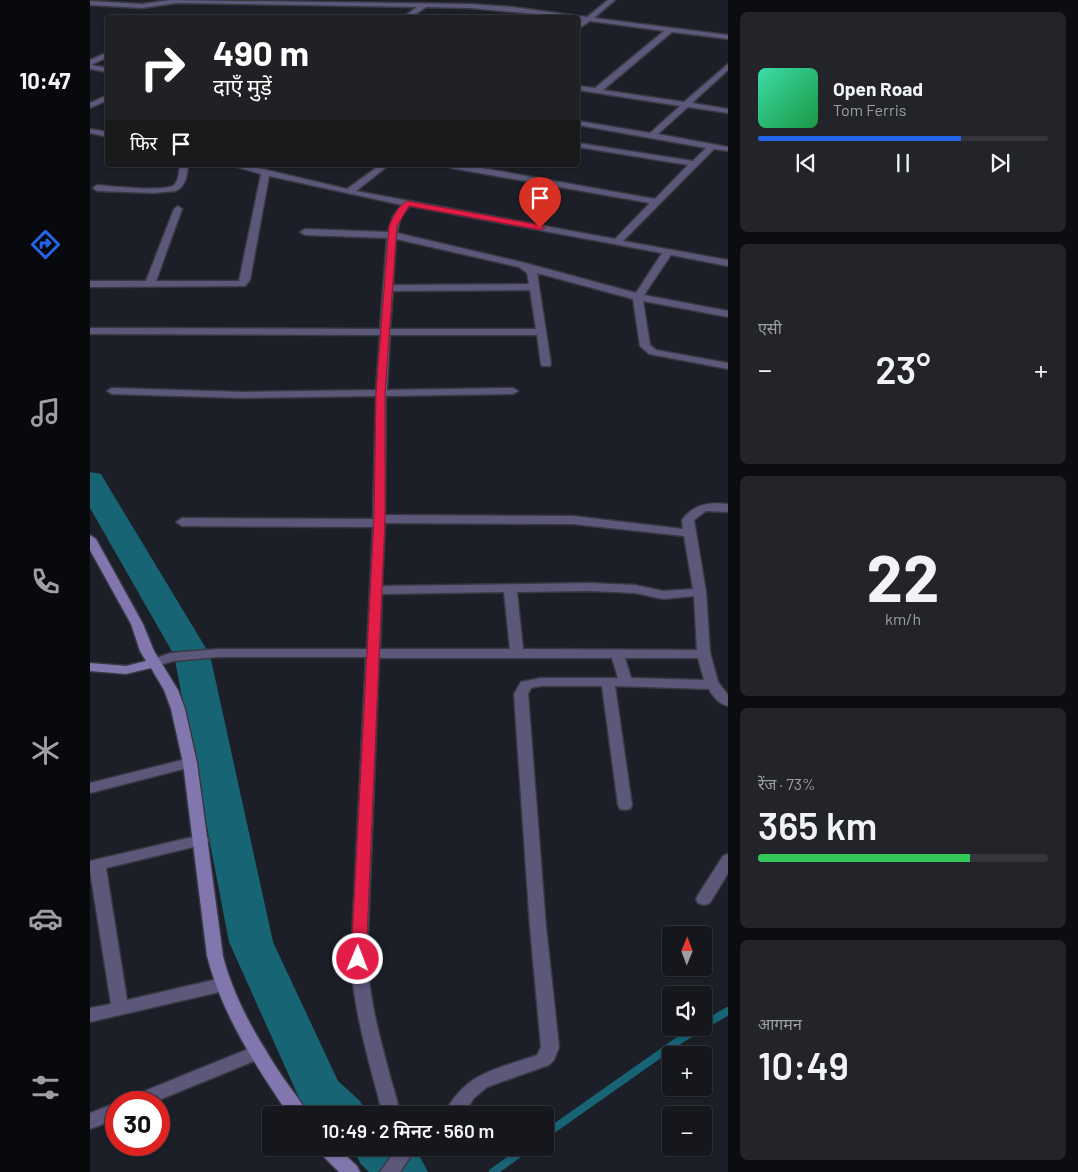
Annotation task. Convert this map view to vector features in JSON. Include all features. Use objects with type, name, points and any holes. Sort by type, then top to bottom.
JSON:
[{"type":"street","points":[[580,26],[612,0]]},
{"type":"street","points":[[90,3],[117,3],[133,6],[177,1],[425,5],[512,9],[558,15]]},
{"type":"street","points":[[410,15],[425,5]]},
{"type":"street","points":[[504,15],[512,9]]},
{"type":"street","points":[[580,18],[728,37]]},
{"type":"street","points":[[598,90],[671,29]]},
{"type":"street","points":[[90,65],[105,56]]},
{"type":"street","points":[[90,65],[105,69]]},
{"type":"street","points":[[652,136],[728,66]]},
{"type":"street","points":[[580,88],[728,112]]},
{"type":"street","points":[[90,106],[105,98]]},
{"type":"street","points":[[580,123],[728,149]]},
{"type":"street","points":[[90,131],[105,135]]},
{"type":"street","points":[[580,145],[696,164]]},
{"type":"street","points":[[617,242],[712,146]]},
{"type":"street","points":[[97,188],[162,191],[176,189],[179,187],[184,167]]},
{"type":"street","points":[[243,167],[407,204],[728,263]]},
{"type":"street","points":[[349,192],[382,167]]},
{"type":"street","points":[[462,167],[657,202]]},
{"type":"street","points":[[496,173],[503,167]]},
{"type":"street","points":[[90,284],[242,284],[245,280],[266,172]]},
{"type":"street","points":[[390,1106],[377,1060],[360,978],[358,959],[363,828],[374,655],[381,393],[392,235],[398,216],[407,204]]},
{"type":"street","points":[[150,284],[178,209]]},
{"type":"street","points":[[305,232],[392,235],[522,265],[638,297],[728,314]]},
{"type":"street","points":[[668,252],[638,297],[645,346],[649,351],[728,366]]},
{"type":"street","points":[[529,268],[534,287],[546,364]]},
{"type":"street","points":[[388,288],[534,287]]},
{"type":"street","points":[[90,330],[541,332]]},
{"type":"street","points":[[112,391],[243,395],[513,391]]},
{"type":"street","points":[[728,508],[708,507],[691,514],[688,520],[700,592],[703,654],[713,686],[728,702]]},
{"type":"street","points":[[182,522],[580,520],[604,522],[656,532],[689,533]]},
{"type":"street","points":[[92,548],[137,624],[154,663],[170,690],[178,709],[190,763],[215,956],[222,985],[258,1052],[294,1106]]},
{"type":"street","points":[[375,590],[622,588],[663,595],[700,592]]},
{"type":"street","points":[[510,589],[517,655]]},
{"type":"street","points":[[90,667],[126,670],[172,657],[195,654],[703,654]]},
{"type":"street","points":[[618,655],[626,682]]},
{"type":"street","points":[[459,1106],[473,1087],[480,1082],[543,1060],[548,1055],[550,1047],[538,927],[522,688],[532,683],[608,682],[713,686]]},
{"type":"street","points":[[608,682],[625,805]]},
{"type":"street","points":[[91,786],[190,763]]},
{"type":"street","points":[[120,1008],[94,866],[200,840]]},
{"type":"street","points":[[704,899],[728,860]]},
{"type":"street","points":[[90,1015],[222,985]]},
{"type":"street","points":[[163,1091],[258,1052]]},
{"type":"street","points":[[90,1121],[105,1115]]},
{"type":"street","points":[[335,1156],[350,1172]]},
{"type":"street","points":[[389,1172],[400,1156]]},
{"type":"waterway","points":[[90,481],[192,655],[251,942],[321,1095],[333,1106]]},
{"type":"waterway","points":[[712,1020],[728,1011]]},
{"type":"waterway","points":[[554,1128],[686,1036]]},
{"type":"waterway","points":[[386,1156],[403,1172]]},
{"type":"waterway","points":[[493,1172],[516,1156]]},
{"type":"route","points":[[358,959],[363,828],[374,655],[381,393],[393,226],[407,204],[540,228]]}]
